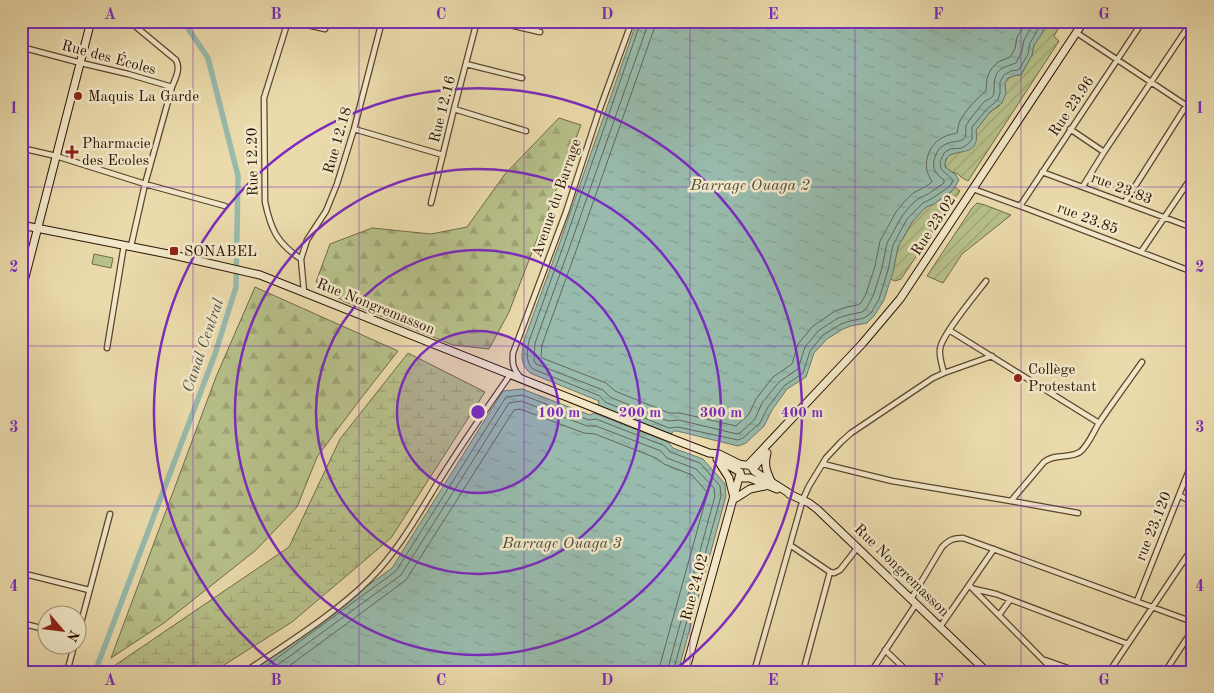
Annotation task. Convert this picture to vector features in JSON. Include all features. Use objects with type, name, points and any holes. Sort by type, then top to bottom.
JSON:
[{"type":"street","points":[[21,293],[91,21]]},
{"type":"street","points":[[129,21],[178,63],[172,87]]},
{"type":"street","points":[[289,21],[325,29]]},
{"type":"street","name":"Rue 12.20","points":[[289,21],[264,98],[265,202],[276,236],[290,251],[301,259]]},
{"type":"street","name":"Rue 12.18","points":[[301,259],[307,240],[326,211],[337,184],[354,129],[382,21]]},
{"type":"street","name":"Rue 12.16","points":[[431,203],[477,21]]},
{"type":"street","points":[[492,21],[540,32]]},
{"type":"street","name":"Avenue du Barrage","points":[[523,380],[513,367],[513,353],[566,212],[598,114],[632,21]]},
{"type":"street","name":"Rue 23.02","points":[[746,469],[888,314],[919,272],[1084,21]]},
{"type":"street","name":"Rue 23.96","points":[[1020,206],[1143,21]]},
{"type":"street","points":[[1083,186],[1192,21]]},
{"type":"street","points":[[1077,32],[1193,110]]},
{"type":"street","name":"Rue des Écoles","points":[[21,47],[172,87],[128,246],[107,348]]},
{"type":"street","points":[[466,64],[522,78]]},
{"type":"street","points":[[1124,202],[1193,95]]},
{"type":"street","points":[[454,109],[526,131]]},
{"type":"street","points":[[354,129],[443,155]]},
{"type":"street","points":[[1070,129],[1104,152]]},
{"type":"street","points":[[21,148],[56,156],[145,184],[225,206]]},
{"type":"street","name":"rue 23.83","points":[[1042,172],[1193,228]]},
{"type":"street","points":[[1141,252],[1193,175]]},
{"type":"street","name":"rue 23.85","points":[[973,190],[1193,272]]},
{"type":"street","name":"Rue Nongremasson","points":[[21,225],[233,268],[274,280],[746,469]]},
{"type":"street","points":[[301,259],[304,292]]},
{"type":"street","points":[[944,373],[940,348],[949,330],[986,281]]},
{"type":"street","points":[[949,330],[1100,423]]},
{"type":"street","points":[[754,672],[803,500],[809,486],[833,450],[852,433],[922,385],[944,373],[992,356]]},
{"type":"street","points":[[1011,501],[1048,459],[1073,455],[1083,450],[1142,362]]},
{"type":"street","points":[[245,672],[344,602],[371,579],[405,536],[459,449],[510,375]]},
{"type":"street","name":"Rue 23.02","points":[[746,469],[771,446],[784,429]]},
{"type":"street","points":[[717,459],[729,478],[735,497],[750,489],[770,484],[765,465],[771,446]]},
{"type":"street","name":"Rue Nongremasson","points":[[709,453],[719,454],[770,484],[817,508],[987,672]]},
{"type":"street","name":"rue 23.120","points":[[1137,601],[1193,460]]},
{"type":"street","points":[[823,464],[892,481],[1078,513]]},
{"type":"street","name":"Rue Nongremasson","points":[[746,469],[743,478],[770,484]]},
{"type":"street","name":"Rue 24.02","points":[[685,672],[730,510],[746,469]]},
{"type":"street","name":"Rue 24.02","points":[[735,497],[748,479]]},
{"type":"street","points":[[1179,495],[1193,503]]},
{"type":"street","points":[[85,606],[110,514]]},
{"type":"street","points":[[871,672],[913,602],[942,547],[949,540],[956,538],[963,538],[1193,622]]},
{"type":"street","points":[[790,545],[834,573],[840,570],[858,547]]},
{"type":"street","points":[[1109,672],[1193,547]]},
{"type":"street","points":[[940,627],[994,549]]},
{"type":"street","points":[[803,672],[830,572]]},
{"type":"street","points":[[21,573],[89,590]]},
{"type":"street","points":[[969,584],[1055,672]]},
{"type":"street","points":[[974,589],[996,594],[1128,644]]},
{"type":"street","points":[[999,615],[1010,600]]},
{"type":"street","points":[[21,623],[38,627]]},
{"type":"street","points":[[1165,672],[1193,629]]},
{"type":"street","points":[[885,650],[908,672]]},
{"type":"street","points":[[67,672],[71,656]]},
{"type":"street","points":[[1043,660],[1079,672]]},
{"type":"green space","points":[[1047,21],[1063,21],[1054,36],[1059,41],[968,181],[945,167],[948,156],[973,146],[976,130],[990,112],[999,106],[1008,78],[1021,75]]},
{"type":"green space","points":[[559,118],[581,125],[509,312],[489,349],[453,345],[343,301],[316,282],[330,244],[372,228],[431,234],[467,227],[505,174]]},
{"type":"green space","points":[[955,187],[960,191],[901,279],[895,281],[890,279],[899,246],[913,220],[924,209],[948,195]]},
{"type":"green space","points":[[977,203],[1011,215],[962,254],[943,283],[927,276],[972,208]]},
{"type":"green space","points":[[94,254],[113,258],[111,268],[92,264]]},
{"type":"green space","points":[[255,287],[398,351],[317,457],[297,507],[256,550],[164,623],[111,658],[216,377]]},
{"type":"green space","points":[[408,353],[485,392],[391,538],[292,622],[213,672],[107,672],[289,547],[340,439]]},
{"type":"water","name":"Barrage Ouaga 2","points":[[637,21],[1047,21],[1021,75],[1008,78],[1005,83],[1006,93],[1002,103],[990,112],[976,130],[976,141],[973,147],[950,155],[946,159],[945,167],[956,175],[959,180],[953,190],[934,204],[926,207],[912,222],[898,247],[893,272],[884,300],[874,316],[867,323],[843,329],[827,339],[814,353],[806,377],[787,389],[772,410],[764,426],[746,443],[738,446],[677,431],[671,434],[598,405],[599,401],[530,373],[523,362],[524,340]]},
{"type":"water","name":"Barrage Ouaga 3","points":[[522,389],[590,415],[594,413],[668,442],[673,448],[703,459],[725,484],[726,496],[678,672],[249,672],[392,568],[503,391]]},
{"type":"waterway","name":"Canal Central","points":[[95,672],[215,354],[236,287],[238,176],[208,58],[183,21]]},
{"type":"place","name":"Maquis La Garde","points":[[78,96]]},
{"type":"place","name":"Pharmacie des Ecoles","points":[[72,152]]},
{"type":"place","name":"SONABEL","points":[[174,251]]},
{"type":"place","name":"Collège Protestant","points":[[1018,378]]}]
